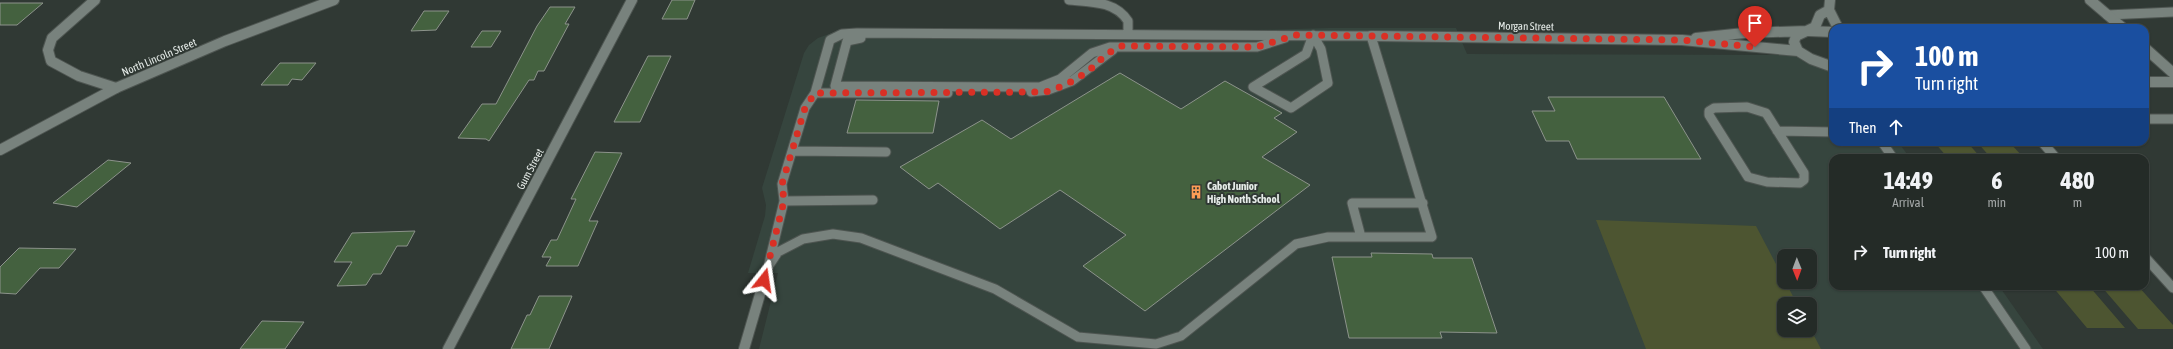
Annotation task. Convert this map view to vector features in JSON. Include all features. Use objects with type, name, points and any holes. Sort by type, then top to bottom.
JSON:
[{"type":"street","points":[[94,0],[52,38],[48,50],[51,61],[79,76],[116,88]]},
{"type":"street","name":"North Lincoln Street","points":[[0,150],[116,88],[224,42],[334,0]]},
{"type":"street","name":"Gum Street","points":[[448,349],[632,0]]},
{"type":"street","points":[[1830,0],[1829,10],[1836,24]]},
{"type":"street","points":[[2090,0],[2118,24]]},
{"type":"street","points":[[1798,51],[1794,42],[1796,36],[1815,27],[1820,15],[1829,10]]},
{"type":"street","name":"Morgan Street","points":[[1682,40],[1718,34],[1808,31],[1829,32]]},
{"type":"street","name":"Morgan Street","points":[[1371,36],[1682,40],[1798,51],[1829,66]]},
{"type":"street","points":[[2149,52],[2173,73]]},
{"type":"street","points":[[2149,82],[2173,82]]},
{"type":"street","points":[[744,349],[768,266]]},
{"type":"lane","points":[[1069,0],[1103,3],[1117,9],[1128,21],[1128,34]]},
{"type":"lane","points":[[2107,15],[2173,12]]},
{"type":"lane","points":[[842,34],[1371,36],[1423,203],[1432,237],[1328,237],[1296,244],[1181,336],[1156,344],[1078,337],[994,288],[860,238],[833,234],[803,239],[778,252],[768,266],[784,201],[782,184],[805,108],[815,93],[830,40],[842,34]]},
{"type":"lane","points":[[1262,35],[1250,40],[856,38],[847,41],[835,86],[1040,87],[1060,79],[1092,53],[1121,46],[1257,47],[1296,35]]},
{"type":"lane","points":[[1313,35],[1321,49],[1328,83],[1291,108],[1253,87],[1306,54],[1313,35]]},
{"type":"lane","points":[[815,93],[1045,92],[1057,89],[1092,67],[1110,51],[1121,46]]},
{"type":"lane","points":[[1714,108],[1759,109],[1766,114],[1777,131],[1804,173],[1804,180],[1800,183],[1756,181],[1748,177],[1709,115],[1709,111],[1714,108]]},
{"type":"lane","points":[[2149,119],[2173,119]]},
{"type":"lane","points":[[1777,131],[1829,132]]},
{"type":"lane","points":[[2046,146],[2052,154]]},
{"type":"lane","points":[[792,151],[886,152]]},
{"type":"lane","points":[[784,201],[873,200]]},
{"type":"lane","points":[[1361,237],[1352,203],[1423,203]]},
{"type":"lane","points":[[2149,261],[2173,288]]},
{"type":"lane","points":[[1986,290],[2026,349]]},
{"type":"shaded area","points":[[1328,28],[1456,28],[1467,54],[1781,55],[1829,60],[1829,146],[1901,146],[1907,154],[1829,154],[1829,290],[2002,290],[2043,349],[759,349],[778,273],[748,273],[765,216],[766,205],[762,188],[804,53],[809,45],[818,38],[843,29],[1221,31]]},
{"type":"green space","points":[[1938,146],[1970,146],[1978,154],[1944,154]]},
{"type":"green space","points":[[1980,146],[2013,146],[2020,154],[1988,154]]},
{"type":"green space","points":[[1596,220],[1756,226],[1777,266],[1777,289],[1789,289],[1793,297],[1777,297],[1777,337],[1815,337],[1821,349],[1646,349]]},
{"type":"green space","points":[[2055,290],[2092,290],[2125,328],[2087,328]]},
{"type":"green space","points":[[2104,290],[2142,290],[2173,325],[2173,329],[2138,329]]},
{"type":"building","points":[[672,0],[695,0],[687,19],[662,19]]},
{"type":"building","points":[[0,3],[43,3],[17,25],[0,25]]},
{"type":"building","points":[[550,7],[575,7],[565,24],[569,24],[544,71],[538,71],[534,80],[529,80],[489,141],[486,139],[458,138],[482,104],[496,104],[537,26]]},
{"type":"building","points":[[424,11],[449,11],[436,30],[411,31]]},
{"type":"building","points":[[482,31],[501,31],[491,47],[471,47]]},
{"type":"building","points":[[648,56],[671,56],[640,122],[614,122]]},
{"type":"building","points":[[280,63],[316,63],[302,80],[292,79],[288,85],[261,85]]},
{"type":"building","name":"Cabot Junior High North School","points":[[1120,73],[1181,109],[1225,81],[1282,113],[1274,118],[1297,132],[1262,157],[1310,185],[1145,311],[1083,266],[1126,235],[1060,190],[1000,229],[938,183],[929,189],[900,167],[982,120],[1011,139]]},
{"type":"building","points":[[1548,97],[1664,97],[1701,159],[1577,159],[1569,141],[1546,141],[1532,111],[1555,111]]},
{"type":"building","points":[[856,100],[939,101],[933,133],[847,133]]},
{"type":"building","points":[[595,152],[622,153],[589,221],[598,221],[578,266],[546,266],[551,257],[542,257],[551,240],[557,240],[576,199],[571,199]]},
{"type":"building","points":[[108,160],[131,163],[77,207],[53,203]]},
{"type":"building","points":[[415,231],[407,246],[397,246],[381,274],[373,274],[366,285],[337,286],[352,262],[334,262],[352,233]]},
{"type":"building","points":[[19,248],[76,249],[59,268],[40,268],[16,294],[0,293],[0,267]]},
{"type":"building","points":[[1371,253],[1432,254],[1433,258],[1472,258],[1497,333],[1440,332],[1442,338],[1349,338],[1332,257],[1372,257]]},
{"type":"building","points":[[539,296],[572,296],[549,349],[511,349],[527,315],[530,315]]},
{"type":"building","points":[[262,321],[304,322],[285,349],[240,349]]},
{"type":"place","name":"Cabot Junior High North School","points":[[1196,192]]},
{"type":"route","points":[[764,280],[784,201],[782,184],[805,108],[815,93],[1045,92],[1057,89],[1092,67],[1110,51],[1121,46],[1257,47],[1296,35],[1682,40],[1755,47]]}]
